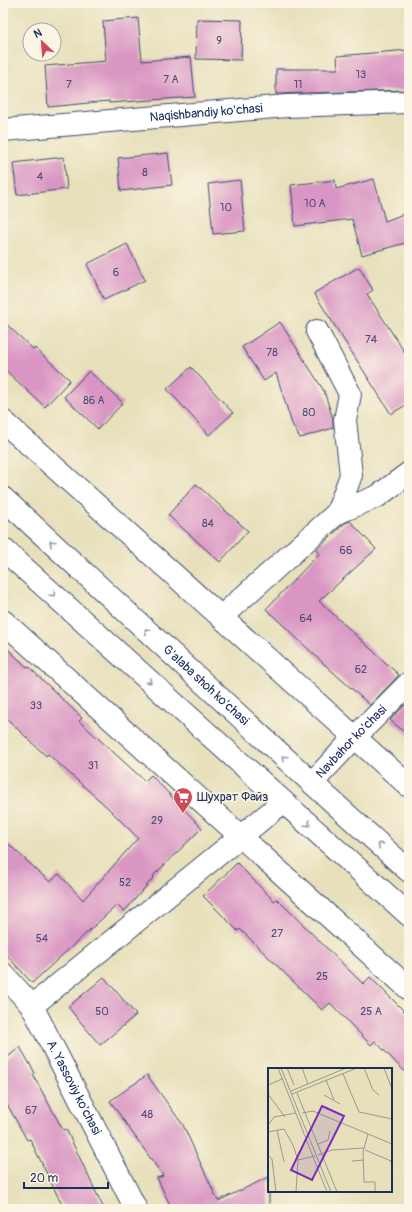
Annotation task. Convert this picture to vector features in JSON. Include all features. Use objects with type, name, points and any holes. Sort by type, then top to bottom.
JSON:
[{"type":"street","name":"Naqishbandiy ko'chasi","points":[[3,130],[287,106],[409,102]]},
{"type":"street","points":[[318,331],[350,394],[345,420],[351,475],[336,513]]},
{"type":"street","points":[[3,421],[409,786]]},
{"type":"street","points":[[221,617],[336,513],[378,496],[409,473]]},
{"type":"street","name":"G'alaba shoh ko'chasi","points":[[3,498],[409,871]]},
{"type":"street","points":[[3,549],[409,915]]},
{"type":"street","points":[[3,621],[409,989]]},
{"type":"street","name":"Navbahor ko'chasi","points":[[312,783],[409,683]]},
{"type":"street","points":[[32,1006],[283,802]]},
{"type":"street","name":"A. Yassoviy ko'chasi","points":[[3,974],[32,1006],[136,1209]]},
{"type":"building","points":[[138,18],[142,61],[191,57],[195,97],[109,103],[109,101],[48,107],[45,66],[106,61],[103,21]]},
{"type":"building","points":[[197,19],[242,20],[241,60],[196,59]]},
{"type":"building","points":[[409,50],[409,90],[276,94],[276,69],[338,69],[337,56]]},
{"type":"building","points":[[168,153],[172,185],[121,191],[118,158]]},
{"type":"building","points":[[64,157],[67,189],[17,195],[13,163]]},
{"type":"building","points":[[374,179],[385,221],[409,212],[409,242],[362,255],[352,219],[295,226],[291,185],[335,180],[336,189]]},
{"type":"building","points":[[240,180],[245,231],[213,234],[208,184]]},
{"type":"building","points":[[127,244],[145,280],[104,300],[87,264]]},
{"type":"building","points":[[359,267],[373,290],[367,294],[409,359],[409,403],[391,414],[314,293]]},
{"type":"building","points":[[3,321],[34,350],[35,348],[70,380],[45,407],[3,368]]},
{"type":"building","points":[[280,322],[324,391],[333,419],[333,428],[300,438],[292,424],[276,373],[264,381],[242,347]]},
{"type":"building","points":[[191,367],[233,413],[209,435],[167,389]]},
{"type":"building","points":[[89,371],[123,403],[98,429],[64,397]]},
{"type":"building","points":[[196,484],[248,531],[220,562],[168,515]]},
{"type":"building","points":[[350,521],[376,549],[319,601],[399,675],[370,705],[266,609],[319,554],[316,550],[345,523]]},
{"type":"building","points":[[3,645],[28,668],[29,667],[82,718],[79,721],[145,781],[151,775],[202,828],[153,876],[154,877],[124,912],[117,905],[32,983],[3,951],[3,839],[50,882],[59,874],[83,900],[138,838],[108,808],[48,754],[46,756],[3,715]]},
{"type":"building","points":[[409,701],[409,736],[390,720]]},
{"type":"building","points":[[237,863],[274,901],[277,899],[363,984],[370,977],[409,1016],[409,1076],[375,1041],[371,1045],[330,1003],[322,1010],[240,929],[238,931],[203,896]]},
{"type":"building","points":[[104,977],[136,1015],[100,1045],[68,1007]]},
{"type":"building","points":[[20,1047],[35,1073],[33,1075],[63,1130],[66,1129],[104,1209],[64,1209],[30,1139],[27,1140],[3,1097],[3,1061]]},
{"type":"building","points":[[147,1075],[183,1125],[218,1201],[268,1177],[269,1209],[172,1209],[157,1178],[163,1176],[110,1101]]},
{"type":"place","name":"Шухрат Файз","points":[[183,814]]}]
